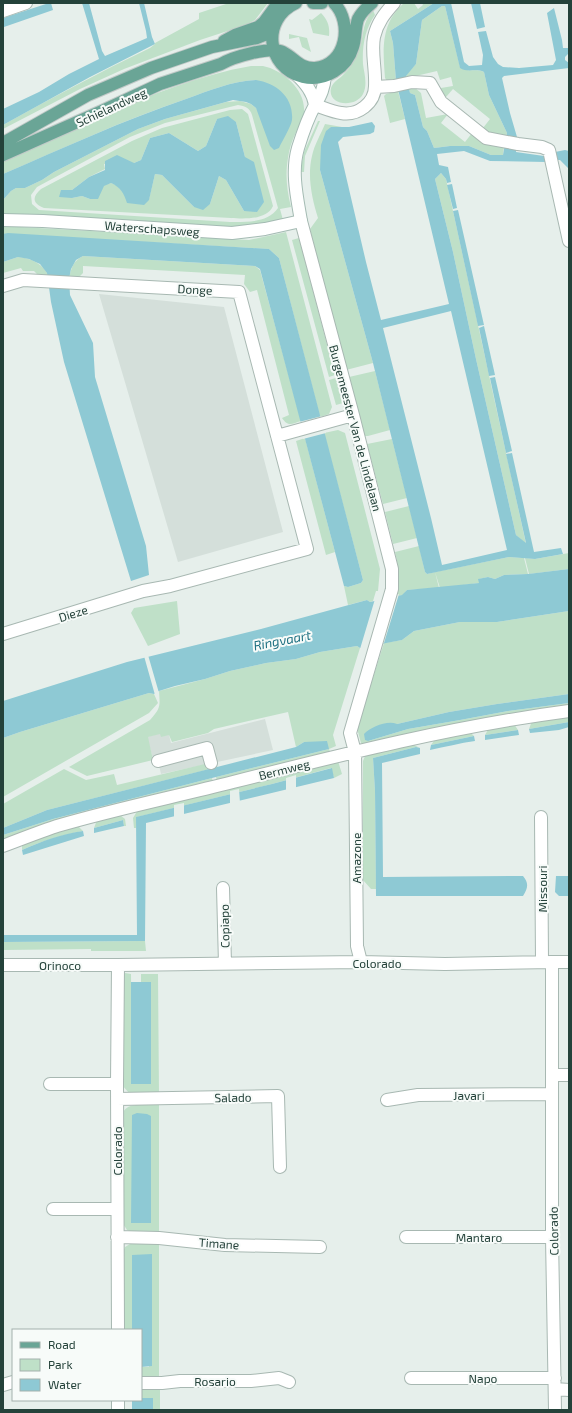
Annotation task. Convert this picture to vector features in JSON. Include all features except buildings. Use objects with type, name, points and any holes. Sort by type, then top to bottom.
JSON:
[{"type":"main road","points":[[313,3],[322,3]]},
{"type":"main road","points":[[325,76],[327,68],[342,48],[346,32],[342,16],[334,3]]},
{"type":"main road","points":[[288,4],[274,27],[272,38],[276,57],[281,64],[297,75],[312,78],[325,76],[335,71],[346,61],[353,49],[359,18],[364,10],[372,3]]},
{"type":"main road","name":"Schielandweg","points":[[212,47],[235,35],[258,27],[268,15],[288,4]]},
{"type":"main road","name":"Schielandweg","points":[[3,143],[88,94],[151,68],[212,47],[257,38],[267,34],[274,27]]},
{"type":"main road","points":[[274,50],[286,54],[298,64],[306,67],[314,68],[322,66],[332,60]]},
{"type":"main road","name":"Schielandweg","points":[[3,155],[160,84],[221,64],[228,60],[274,50]]},
{"type":"main road","name":"Schielandweg","points":[[221,64],[232,66],[266,59],[272,59],[281,64]]},
{"type":"street","points":[[3,11],[26,3]]},
{"type":"street","points":[[297,75],[312,93],[315,104],[342,114],[352,113],[363,108],[368,104],[374,94],[374,37],[382,17],[394,3]]},
{"type":"street","name":"Burgemeester Van de Lindelaan","points":[[325,76],[323,91],[315,104],[298,147],[294,164],[295,186],[301,221],[354,415],[392,569],[392,589],[350,733],[355,752]]},
{"type":"street","points":[[375,87],[394,86],[412,82],[430,83],[441,102],[486,138],[503,142],[542,147],[549,150],[569,241]]},
{"type":"street","name":"Waterschapsweg","points":[[3,220],[43,221],[232,233],[265,229],[301,221]]},
{"type":"street","name":"Donge","points":[[3,286],[23,280],[238,292],[278,436],[307,549],[143,592]]},
{"type":"street","points":[[278,436],[354,415]]},
{"type":"street","name":"Dieze","points":[[3,634],[143,592]]},
{"type":"street","name":"Bermweg","points":[[3,846],[56,826],[408,739],[518,718],[569,711]]},
{"type":"street","points":[[158,761],[207,748],[210,764]]},
{"type":"street","name":"Amazone","points":[[355,752],[357,946],[361,962]]},
{"type":"street","name":"Missouri","points":[[541,817],[547,962]]},
{"type":"street","name":"Copiapo","points":[[223,888],[225,964]]},
{"type":"street","name":"Colorado","points":[[118,1329],[118,966],[361,962],[446,964],[547,962],[552,1075],[552,1237],[555,1410]]},
{"type":"street","points":[[547,962],[569,962]]},
{"type":"street","name":"Orinoco","points":[[3,965],[118,966]]},
{"type":"street","points":[[552,1075],[569,1075]]},
{"type":"street","points":[[50,1084],[117,1084]]},
{"type":"street","name":"Javari","points":[[387,1100],[418,1095],[552,1094]]},
{"type":"street","name":"Salado","points":[[117,1099],[278,1096],[280,1167]]},
{"type":"street","points":[[53,1209],[117,1209]]},
{"type":"street","name":"Timane","points":[[117,1237],[159,1238],[225,1245],[320,1246]]},
{"type":"street","name":"Mantaro","points":[[406,1237],[552,1237]]},
{"type":"street","name":"Rosario","points":[[142,1383],[180,1381],[251,1381],[279,1378],[289,1382]]},
{"type":"street","name":"Napo","points":[[411,1378],[555,1384],[569,1390]]},
{"type":"shaded area","points":[[99,294],[224,307],[283,532],[178,562]]},
{"type":"shaded area","points":[[265,719],[273,750],[161,774],[158,761],[153,759],[147,737],[168,731],[171,743]]},
{"type":"green space","points":[[229,3],[268,3],[255,20],[246,25],[200,40],[124,69],[80,89],[3,129],[3,125],[76,85],[150,48],[155,43],[199,19],[199,13]]},
{"type":"green space","points":[[404,3],[414,3],[418,9],[423,5],[422,3],[434,3],[390,31],[393,43],[396,81],[387,81],[385,78],[384,68],[385,38],[391,20],[396,11]]},
{"type":"green space","points":[[442,6],[445,6],[460,67],[466,70],[478,70],[484,72],[489,95],[507,133],[506,138],[491,134],[483,128],[490,119],[453,89],[446,97],[442,95],[441,88],[453,86],[451,77],[440,80],[437,71],[407,78],[406,75],[416,64],[422,20]]},
{"type":"green space","points":[[373,10],[375,15],[369,26],[364,44],[363,64],[365,82],[363,94],[354,102],[338,102],[331,94],[331,88],[354,60],[361,43],[366,21]]},
{"type":"green space","points":[[321,13],[328,24],[329,36],[313,33],[309,19],[312,20]]},
{"type":"green space","points":[[289,34],[307,38],[311,52],[302,47],[299,37],[289,39]]},
{"type":"green space","points":[[251,66],[271,68],[292,82],[304,104],[302,120],[288,155],[287,183],[291,207],[280,209],[283,220],[251,226],[236,227],[3,214],[3,200],[11,191],[16,188],[25,188],[42,180],[54,172],[138,129],[165,119],[226,102],[240,101],[251,104],[256,108],[260,115],[256,80],[229,84],[139,116],[3,174],[3,159],[157,93],[194,80]],"holes":[[[238,105],[249,109],[252,115],[278,208],[269,217],[256,221],[230,222],[39,210],[32,204],[31,195],[37,187],[130,137],[165,123]]]},
{"type":"green space","points":[[414,87],[421,93],[426,118],[448,114],[441,123],[465,142],[472,133],[504,147],[503,155],[491,155],[469,146],[434,148],[427,131],[423,127],[415,95],[410,93],[409,89]]},
{"type":"green space","points":[[398,91],[405,119],[390,123],[384,96],[386,94]]},
{"type":"green space","points":[[242,109],[248,114],[273,206],[266,214],[255,218],[236,218],[44,208],[35,202],[35,197],[41,189],[132,141],[162,128],[230,110]],"holes":[[[217,119],[236,122],[245,157],[244,211],[226,180],[219,176],[210,204],[194,207],[162,175],[155,174],[149,199],[124,193],[116,185],[111,183],[104,185],[90,199],[82,196],[72,198],[61,190],[72,190],[89,177],[105,169],[104,164],[134,163],[141,160],[150,138],[169,133],[198,151],[206,146]]]},
{"type":"green space","points":[[318,121],[320,121],[305,156],[304,172],[300,172],[304,152]]},
{"type":"green space","points":[[325,124],[342,127],[331,127],[320,170],[373,363],[346,370],[310,229],[318,218],[311,187],[311,164],[314,148]]},
{"type":"green space","points":[[441,173],[446,179],[526,544],[516,535],[453,252],[435,179]]},
{"type":"green space","points":[[3,226],[249,240],[286,232],[332,407],[329,414],[320,417],[279,258],[269,249],[3,234]]},
{"type":"green space","points":[[299,238],[335,375],[329,377],[292,240]]},
{"type":"green space","points":[[83,256],[255,266],[260,270],[301,421],[288,424],[282,418],[289,415],[257,290],[250,292],[244,284],[245,275],[83,266],[83,273],[77,279],[69,279],[73,265]]},
{"type":"green space","points":[[18,257],[36,262],[47,272],[49,277],[40,277],[34,271],[23,271],[21,268],[3,273],[3,262]]},
{"type":"green space","points":[[375,371],[390,430],[365,436],[349,377]]},
{"type":"green space","points":[[336,378],[343,403],[336,405],[329,380]]},
{"type":"green space","points":[[338,430],[345,433],[380,569],[378,591],[376,591],[373,601],[370,602],[367,600],[348,605],[344,586],[348,587],[361,583],[363,580],[324,433]]},
{"type":"green space","points":[[305,438],[335,552],[326,555],[296,441]]},
{"type":"green space","points":[[392,439],[407,498],[383,504],[367,444]]},
{"type":"green space","points":[[409,506],[417,538],[393,544],[385,512]]},
{"type":"green space","points":[[419,546],[425,572],[427,574],[435,572],[439,588],[407,590],[403,595],[395,597],[398,585],[398,574],[395,552]]},
{"type":"green space","points":[[569,553],[569,569],[529,574],[525,558],[535,559]]},
{"type":"green space","points":[[509,557],[524,558],[528,574],[504,575],[495,579],[488,577],[479,579],[479,583],[440,588],[435,572]]},
{"type":"green space","points":[[177,601],[180,634],[148,646],[131,613],[134,608]]},
{"type":"green space","points":[[569,611],[569,694],[449,712],[397,724],[368,741],[408,729],[508,711],[569,703],[569,707],[365,745],[361,743],[358,725],[384,643],[402,640],[414,631],[460,622],[497,622]]},
{"type":"green space","points":[[357,646],[360,648],[333,735],[336,746],[329,749],[304,742],[296,747],[288,712],[214,729],[208,733],[172,742],[169,735],[161,737],[160,734],[148,737],[153,760],[87,776],[69,767],[150,720],[159,707],[159,691],[230,671],[266,663],[296,659],[320,652]]},
{"type":"green space","points":[[149,693],[154,694],[158,703],[149,713],[3,797],[3,738]]},
{"type":"green space","points":[[569,716],[569,722],[529,729],[532,721]]},
{"type":"green space","points":[[514,724],[518,730],[485,735],[489,728]]},
{"type":"green space","points":[[469,731],[474,736],[431,745],[436,738]]},
{"type":"green space","points":[[414,745],[420,748],[416,747],[373,758],[375,791],[376,889],[371,889],[363,880],[363,761],[365,756],[390,749]]},
{"type":"green space","points":[[329,749],[331,754],[217,781],[216,777]]},
{"type":"green space","points":[[338,761],[342,774],[334,778],[331,768],[137,817],[136,828],[134,828],[133,818],[139,808]]},
{"type":"green space","points":[[209,763],[210,769],[47,810],[3,828],[3,804],[64,769],[86,780],[114,774],[117,785]]},
{"type":"green space","points":[[212,778],[213,782],[3,840],[3,835],[53,819]]},
{"type":"green space","points":[[120,815],[125,819],[126,826],[124,826],[123,820],[94,828],[97,820]]},
{"type":"green space","points":[[77,825],[83,831],[67,834],[22,850],[22,843]]},
{"type":"green space","points":[[145,941],[146,951],[91,951],[91,949],[3,950],[3,942]]},
{"type":"green space","points":[[125,973],[131,974],[132,1084],[150,1084],[151,983],[141,982],[141,974],[158,974],[159,1095],[129,1093],[122,1085],[122,977]]},
{"type":"green space","points":[[136,1105],[159,1105],[159,1233],[132,1232],[127,1230],[122,1222],[122,1116],[127,1108]]},
{"type":"green space","points":[[130,1244],[159,1244],[159,1377],[142,1378],[142,1367],[149,1367],[132,1255],[132,1329],[123,1329],[123,1252],[125,1247]]},
{"type":"green space","points":[[160,1387],[160,1410],[153,1410],[152,1398],[142,1398],[142,1388]]},
{"type":"water","points":[[51,3],[53,10],[4,27],[3,19],[6,17]]},
{"type":"water","points":[[82,3],[89,3],[102,51],[105,56],[147,38],[139,3],[144,3],[155,44],[90,77],[3,125],[3,109],[39,92],[69,74],[99,59]]},
{"type":"water","points":[[434,3],[451,3],[464,62],[469,66],[482,65],[483,55],[478,32],[486,31],[493,57],[498,64],[503,67],[519,68],[553,65],[556,60],[547,13],[554,8],[563,48],[569,48],[569,53],[565,57],[565,60],[569,63],[569,68],[504,76],[502,78],[517,137],[516,152],[544,156],[546,162],[490,161],[464,151],[437,154],[439,165],[448,167],[451,182],[447,183],[446,179],[441,173],[435,179],[453,252],[516,535],[526,543],[506,454],[512,453],[534,552],[561,548],[563,554],[535,559],[509,557],[427,574],[425,572],[373,363],[320,170],[321,145],[326,131],[331,127],[349,127],[372,122],[375,126],[374,132],[370,134],[343,137],[338,142],[381,320],[449,304],[396,81],[393,43],[390,31]],"holes":[[[442,6],[445,6],[460,68],[484,72],[489,95],[507,133],[503,155],[491,155],[469,146],[434,148],[427,131],[423,127],[415,95],[410,93],[406,76],[416,64],[422,20]],[[451,311],[507,550],[442,565],[383,328]]]},
{"type":"water","points":[[471,3],[480,3],[485,27],[477,29]]},
{"type":"water","points":[[256,80],[270,84],[277,88],[287,98],[290,104],[292,120],[279,148],[274,150],[270,146],[256,108],[246,102],[233,100],[165,119],[138,129],[54,172],[42,180],[25,188],[16,188],[3,200],[3,174],[163,107],[220,87],[238,82]]},
{"type":"water","points":[[228,116],[236,122],[245,157],[254,162],[264,202],[257,212],[244,211],[226,180],[219,176],[210,204],[203,210],[194,207],[162,175],[155,174],[149,200],[144,205],[127,203],[117,186],[111,183],[104,186],[98,199],[90,199],[82,196],[72,198],[59,197],[61,190],[72,190],[89,177],[105,170],[105,161],[117,155],[134,163],[141,160],[150,138],[169,133],[198,151],[206,146],[217,119]]},
{"type":"water","points":[[565,150],[569,151],[569,169],[560,160],[556,160],[555,152]]},
{"type":"water","points":[[452,184],[457,208],[453,209],[447,185]]},
{"type":"water","points":[[458,210],[484,325],[478,326],[453,211]]},
{"type":"water","points":[[8,233],[269,249],[279,258],[363,580],[361,583],[348,587],[344,586],[260,269],[255,266],[83,256],[76,260],[71,269],[69,279],[70,295],[93,343],[95,377],[146,546],[149,575],[131,581],[64,362],[51,302],[47,273],[40,264],[29,259],[18,257],[3,262],[3,234]]},
{"type":"water","points":[[484,326],[495,375],[489,376],[479,328]]},
{"type":"water","points":[[495,377],[512,451],[506,453],[490,378]]},
{"type":"water","name":"Ringvaart","points":[[569,569],[569,611],[497,622],[460,622],[414,631],[402,640],[360,648],[357,646],[320,652],[296,659],[266,663],[230,671],[175,686],[154,694],[149,693],[3,738],[3,701],[127,662],[261,629],[367,600],[370,602],[402,595],[407,590],[479,583],[478,579],[488,577],[495,579],[504,575],[528,574]]},
{"type":"water","points":[[569,694],[569,703],[508,711],[408,729],[368,741],[365,740],[364,734],[375,727],[384,724],[397,724],[449,712]]},
{"type":"water","points":[[569,722],[569,727],[559,730],[530,733],[529,729]]},
{"type":"water","points":[[518,730],[519,735],[485,740],[485,735]]},
{"type":"water","points":[[474,736],[475,741],[430,750],[431,745]]},
{"type":"water","points":[[327,741],[329,749],[53,819],[3,835],[3,828],[47,810],[296,747],[304,742]]},
{"type":"water","points":[[416,747],[420,748],[420,754],[382,763],[383,877],[523,876],[527,886],[523,896],[376,896],[375,791],[373,758]]},
{"type":"water","points":[[332,768],[334,778],[146,823],[145,941],[3,942],[3,935],[137,935],[136,817]]},
{"type":"water","points":[[123,820],[124,826],[94,833],[94,828]]},
{"type":"water","points":[[83,831],[84,836],[23,855],[22,850],[37,844],[60,836]]},
{"type":"water","points":[[556,876],[569,876],[569,896],[559,896],[555,892]]},
{"type":"water","points":[[131,982],[151,982],[151,1084],[131,1084]]},
{"type":"water","points":[[137,1113],[151,1116],[151,1223],[131,1223],[132,1115]]},
{"type":"water","points":[[152,1254],[152,1366],[142,1367],[142,1329],[132,1329],[132,1255]]},
{"type":"water","points":[[142,1398],[153,1398],[153,1410],[132,1410],[132,1401],[142,1401]]},
{"type":"pier","points":[[322,416],[326,433],[303,439],[299,422]]},
{"type":"pier","points":[[399,594],[384,643],[360,649],[375,599]]},
{"type":"pier","points":[[148,655],[159,693],[155,695],[144,656]]},
{"type":"pier","points":[[296,775],[296,789],[286,792],[286,778]]},
{"type":"pier","points":[[239,789],[240,803],[230,805],[230,791]]},
{"type":"pier","points":[[184,803],[184,816],[174,819],[174,805]]}]
